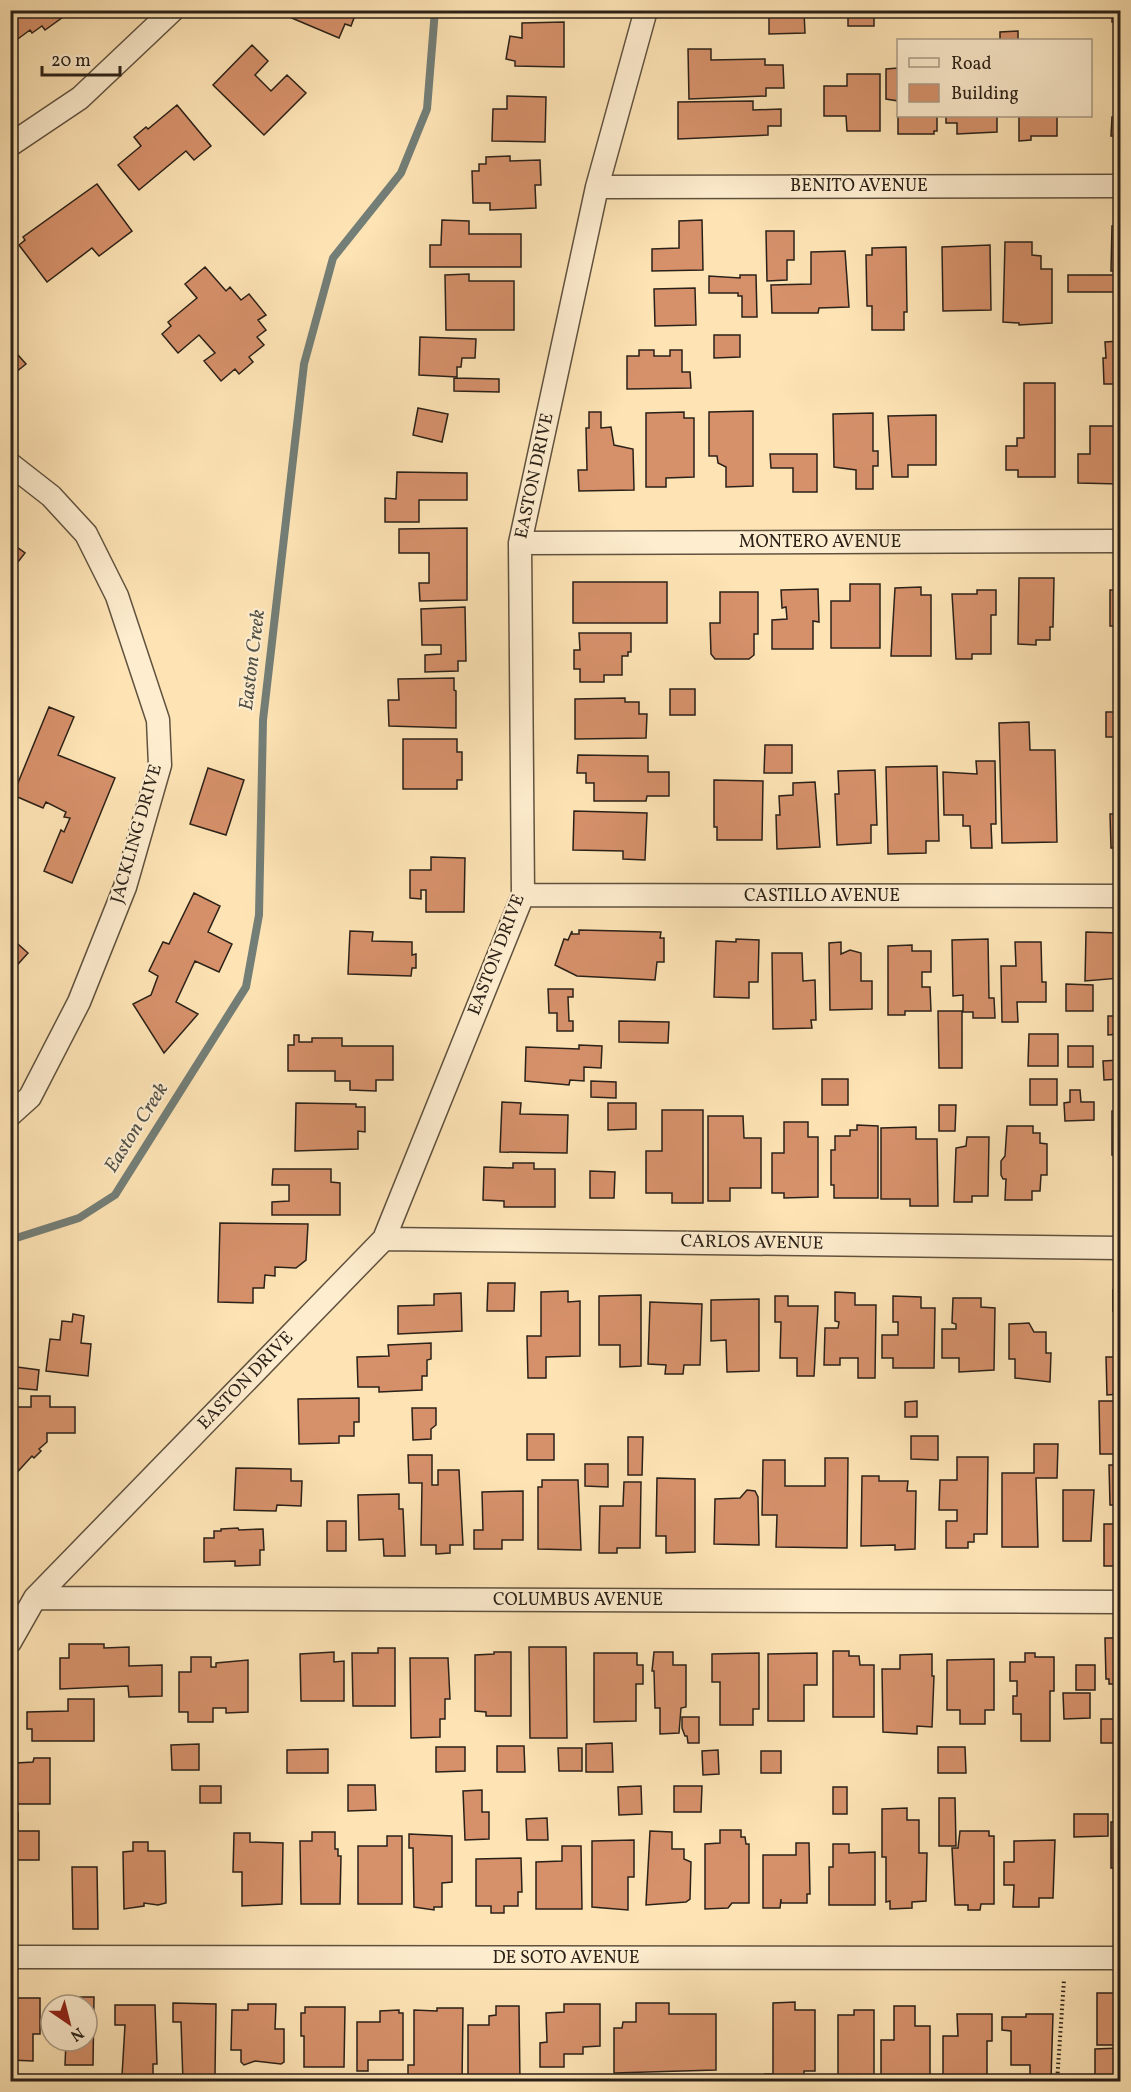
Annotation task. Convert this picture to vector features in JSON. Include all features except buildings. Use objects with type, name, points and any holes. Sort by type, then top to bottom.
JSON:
[{"type":"street","points":[[10,145],[80,98],[173,10]]},
{"type":"street","name":"EASTON DRIVE","points":[[10,1642],[35,1598],[384,1239],[523,896],[520,543],[597,187],[646,10]]},
{"type":"street","name":"BENITO AVENUE","points":[[597,187],[1120,186]]},
{"type":"street","name":"JACKLING DRIVE","points":[[10,464],[51,496],[86,534],[117,596],[158,720],[159,765],[125,887],[79,1002],[30,1097],[10,1115]]},
{"type":"street","name":"MONTERO AVENUE","points":[[520,543],[1120,541]]},
{"type":"street","name":"CASTILLO AVENUE","points":[[523,896],[1120,896]]},
{"type":"street","name":"CARLOS AVENUE","points":[[384,1239],[1120,1248]]},
{"type":"street","name":"COLUMBUS AVENUE","points":[[35,1598],[1120,1602]]},
{"type":"street","name":"DE SOTO AVENUE","points":[[10,1957],[1120,1958]]},
{"type":"path","points":[[1057,2082],[1065,1958]]},
{"type":"waterway","name":"Easton Creek","points":[[10,1240],[79,1218],[115,1195],[246,987],[259,915],[263,720],[304,364],[333,258],[401,173],[427,109],[435,10]]}]
